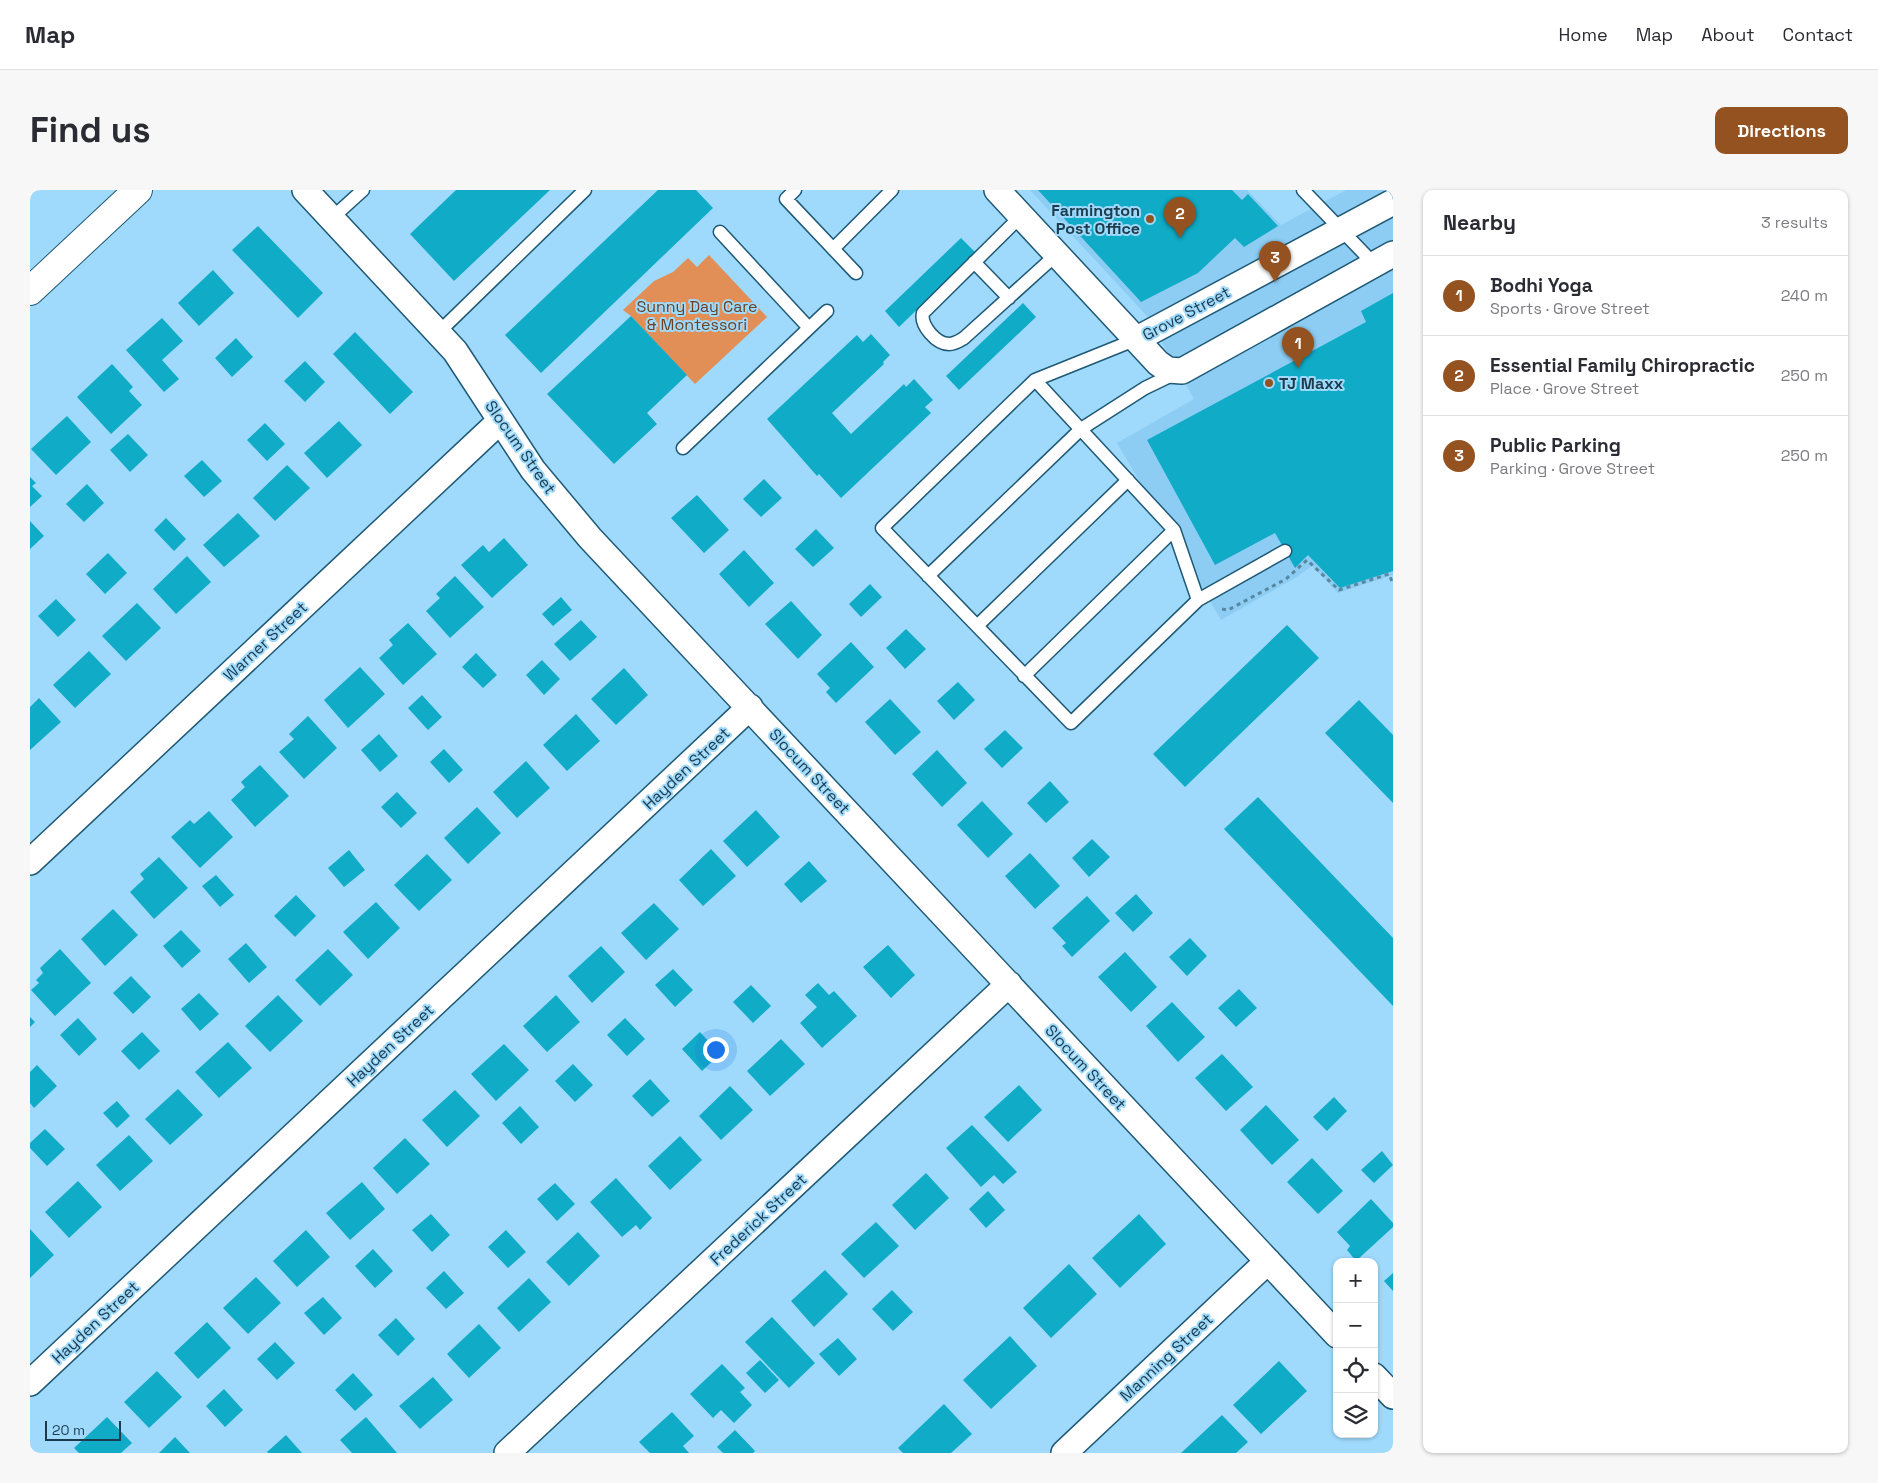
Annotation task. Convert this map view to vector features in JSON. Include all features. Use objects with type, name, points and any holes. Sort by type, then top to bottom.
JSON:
[{"type":"main road","points":[[30,291],[138,190]]},
{"type":"street","name":"Slocum Street","points":[[305,190],[455,351],[533,470],[590,538],[1333,1331]]},
{"type":"street","points":[[997,190],[1137,340]]},
{"type":"street","name":"Grove Street","points":[[1182,371],[1168,370],[1158,364],[1137,340],[1393,202]]},
{"type":"street","points":[[1182,371],[1384,259]]},
{"type":"street","name":"Warner Street","points":[[30,862],[500,421]]},
{"type":"street","name":"Hayden Street","points":[[30,1382],[750,707]]},
{"type":"street","name":"Frederick Street","points":[[507,1453],[1009,984]]},
{"type":"street","name":"Manning Street","points":[[1064,1453],[1268,1261]]},
{"type":"street","points":[[1378,1380],[1393,1396]]},
{"type":"lane","points":[[331,219],[363,190]]},
{"type":"lane","points":[[438,333],[586,190]]},
{"type":"lane","points":[[795,190],[786,199],[856,274]]},
{"type":"lane","points":[[833,249],[892,190]]},
{"type":"lane","points":[[1303,190],[1340,230],[1384,259]]},
{"type":"lane","points":[[1021,216],[923,313],[921,319],[924,325],[941,342],[952,344],[964,338],[1057,254]]},
{"type":"lane","points":[[720,232],[809,328]]},
{"type":"lane","points":[[974,262],[1009,298]]},
{"type":"lane","points":[[683,448],[827,311]]},
{"type":"lane","points":[[1137,340],[1035,380],[882,528],[1071,723],[1198,600],[1285,551]]},
{"type":"lane","points":[[928,576],[1081,429],[1145,388],[1182,371]]},
{"type":"lane","points":[[1035,380],[1174,530],[1198,600]]},
{"type":"lane","points":[[977,626],[1128,480]]},
{"type":"lane","points":[[1024,676],[1174,530]]},
{"type":"path","points":[[1198,600],[1228,610],[1286,579],[1307,560],[1339,590],[1389,574],[1393,584]]},
{"type":"shaded area","points":[[1030,190],[1247,190],[1281,225],[1346,190],[1393,190],[1393,575],[1338,593],[1312,566],[1295,578],[1221,620],[1117,443],[1194,399],[1147,316]]},
{"type":"green space","name":"Sunny Day Care & Montessori","points":[[709,255],[767,317],[695,384],[631,316],[623,310],[654,281],[673,272],[688,258],[697,267]]},
{"type":"building","points":[[456,190],[550,190],[454,281],[410,234]]},
{"type":"building","points":[[658,190],[696,190],[713,208],[541,373],[505,335]]},
{"type":"building","points":[[1038,190],[1232,190],[1242,200],[1248,194],[1278,226],[1244,247],[1235,238],[1198,273],[1141,302]]},
{"type":"building","points":[[258,226],[323,293],[298,318],[232,250]]},
{"type":"building","points":[[961,238],[976,253],[899,327],[885,311]]},
{"type":"building","points":[[213,270],[234,293],[199,326],[178,303]]},
{"type":"building","points":[[1393,293],[1393,571],[1340,588],[1308,555],[1295,568],[1275,533],[1215,565],[1147,440],[1366,322],[1361,311]]},
{"type":"building","points":[[1023,303],[1036,317],[959,390],[946,376]]},
{"type":"building","name":"Sunny Day Care & Montessori","points":[[631,316],[687,375],[647,413],[657,424],[614,464],[547,394]]},
{"type":"building","points":[[162,318],[183,341],[162,360],[179,379],[164,392],[126,350]]},
{"type":"building","points":[[355,332],[413,392],[390,414],[333,354]]},
{"type":"building","points":[[871,334],[890,355],[883,362],[884,364],[832,413],[851,434],[904,384],[906,387],[914,379],[933,400],[925,407],[931,413],[841,498],[819,474],[817,476],[767,419],[857,335],[863,342]]},
{"type":"building","points":[[236,338],[253,357],[232,377],[215,358]]},
{"type":"building","points":[[305,361],[325,382],[305,402],[284,381]]},
{"type":"building","points":[[112,364],[133,387],[129,391],[142,405],[111,434],[77,397]]},
{"type":"building","points":[[67,416],[91,442],[56,475],[31,449]]},
{"type":"building","points":[[339,421],[362,445],[327,478],[304,453]]},
{"type":"building","points":[[265,423],[285,444],[267,461],[247,440]]},
{"type":"building","points":[[128,434],[148,455],[130,472],[110,450]]},
{"type":"building","points":[[202,460],[222,481],[204,497],[184,476]]},
{"type":"building","points":[[287,465],[310,488],[275,521],[253,498]]},
{"type":"building","points":[[30,477],[36,483],[32,486],[42,496],[30,507]]},
{"type":"building","points":[[764,479],[782,498],[761,517],[743,499]]},
{"type":"building","points":[[87,484],[104,503],[84,522],[66,504]]},
{"type":"building","points":[[697,495],[729,530],[704,553],[671,518]]},
{"type":"building","points":[[238,513],[260,536],[224,567],[203,545]]},
{"type":"building","points":[[166,518],[186,539],[174,551],[154,530]]},
{"type":"building","points":[[30,521],[44,536],[30,549]]},
{"type":"building","points":[[816,529],[834,548],[813,567],[795,549]]},
{"type":"building","points":[[504,538],[528,565],[492,598],[461,565],[483,545],[489,552]]},
{"type":"building","points":[[744,550],[774,583],[749,607],[719,574]]},
{"type":"building","points":[[108,553],[127,573],[105,594],[86,574]]},
{"type":"building","points":[[187,556],[211,582],[176,614],[153,589]]},
{"type":"building","points":[[455,576],[484,607],[450,638],[426,611],[440,598],[436,594]]},
{"type":"building","points":[[870,584],[882,597],[861,617],[849,604]]},
{"type":"building","points":[[561,597],[572,610],[553,626],[542,614]]},
{"type":"building","points":[[56,599],[76,620],[58,637],[38,616]]},
{"type":"building","points":[[791,601],[822,635],[798,659],[765,624]]},
{"type":"building","points":[[137,603],[161,628],[126,661],[102,636]]},
{"type":"building","points":[[581,620],[597,637],[570,661],[554,644]]},
{"type":"building","points":[[408,623],[437,654],[403,685],[379,658],[393,645],[389,640]]},
{"type":"building","points":[[1287,625],[1319,658],[1185,787],[1153,754]]},
{"type":"building","points":[[906,629],[926,649],[905,669],[886,648]]},
{"type":"building","points":[[851,642],[874,667],[836,703],[826,692],[830,688],[817,674]]},
{"type":"building","points":[[89,651],[111,674],[75,708],[53,685]]},
{"type":"building","points":[[476,653],[497,675],[483,688],[462,667]]},
{"type":"building","points":[[542,660],[560,679],[544,695],[526,675]]},
{"type":"building","points":[[360,667],[385,694],[348,728],[324,700]]},
{"type":"building","points":[[624,668],[648,695],[616,725],[591,699]]},
{"type":"building","points":[[958,682],[975,700],[954,720],[937,701]]},
{"type":"building","points":[[422,695],[442,717],[428,730],[408,708]]},
{"type":"building","points":[[39,698],[61,722],[30,750],[30,707]]},
{"type":"building","points":[[890,699],[921,732],[895,755],[865,722]]},
{"type":"building","points":[[1359,700],[1393,735],[1393,803],[1325,733]]},
{"type":"building","points":[[576,714],[600,741],[567,771],[543,745]]},
{"type":"building","points":[[308,716],[337,748],[304,779],[279,752],[294,739],[289,734]]},
{"type":"building","points":[[1005,730],[1023,748],[1002,768],[984,749]]},
{"type":"building","points":[[379,734],[398,756],[380,772],[361,750]]},
{"type":"building","points":[[444,749],[463,770],[449,783],[430,762]]},
{"type":"building","points":[[937,750],[967,783],[942,807],[912,774]]},
{"type":"building","points":[[526,761],[550,788],[517,818],[493,792]]},
{"type":"building","points":[[260,765],[289,796],[255,827],[231,800],[245,787],[241,782]]},
{"type":"building","points":[[1050,781],[1069,802],[1046,823],[1027,803]]},
{"type":"building","points":[[397,792],[417,813],[401,828],[381,807]]},
{"type":"building","points":[[1258,797],[1393,938],[1393,1006],[1224,829]]},
{"type":"building","points":[[982,801],[1013,834],[988,858],[957,825]]},
{"type":"building","points":[[477,807],[501,833],[468,864],[444,838]]},
{"type":"building","points":[[756,810],[780,837],[747,867],[723,841]]},
{"type":"building","points":[[209,811],[233,837],[200,868],[171,837],[190,820],[194,824]]},
{"type":"building","points":[[1092,839],[1110,857],[1089,877],[1072,858]]},
{"type":"building","points":[[711,849],[736,876],[703,906],[679,880]]},
{"type":"building","points":[[349,850],[365,870],[344,887],[328,868]]},
{"type":"building","points":[[1030,853],[1060,886],[1035,909],[1005,876]]},
{"type":"building","points":[[427,854],[452,880],[419,911],[394,885]]},
{"type":"building","points":[[159,857],[188,888],[154,919],[130,892],[144,879],[140,874]]},
{"type":"building","points":[[809,861],[827,881],[801,903],[784,884]]},
{"type":"building","points":[[216,875],[234,895],[220,907],[202,886]]},
{"type":"building","points":[[1136,894],[1153,913],[1133,932],[1115,913]]},
{"type":"building","points":[[296,895],[316,916],[295,937],[274,916]]},
{"type":"building","points":[[1087,896],[1110,921],[1072,957],[1062,946],[1066,943],[1052,928]]},
{"type":"building","points":[[376,902],[400,928],[368,959],[343,932]]},
{"type":"building","points":[[654,903],[679,929],[646,960],[621,933]]},
{"type":"building","points":[[113,909],[138,935],[105,966],[81,939]]},
{"type":"building","points":[[181,930],[201,951],[182,968],[163,946]]},
{"type":"building","points":[[1190,938],[1207,956],[1187,976],[1169,957]]},
{"type":"building","points":[[246,943],[267,967],[249,983],[228,959]]},
{"type":"building","points":[[888,945],[915,975],[891,998],[863,967]]},
{"type":"building","points":[[601,946],[625,972],[592,1003],[568,976]]},
{"type":"building","points":[[60,949],[91,983],[55,1016],[31,990],[39,983],[36,980],[43,973],[40,968]]},
{"type":"building","points":[[328,949],[353,975],[320,1006],[295,980]]},
{"type":"building","points":[[1125,952],[1157,987],[1131,1012],[1098,977]]},
{"type":"building","points":[[673,969],[693,990],[675,1007],[655,985]]},
{"type":"building","points":[[131,976],[151,997],[133,1014],[113,993]]},
{"type":"building","points":[[818,983],[829,995],[834,991],[857,1016],[822,1048],[800,1023],[817,1007],[805,995]]},
{"type":"building","points":[[751,985],[771,1006],[753,1023],[733,1002]]},
{"type":"building","points":[[1239,989],[1257,1008],[1236,1027],[1218,1008]]},
{"type":"building","points":[[199,993],[219,1014],[200,1031],[181,1009]]},
{"type":"building","points":[[278,995],[303,1021],[270,1052],[245,1026]]},
{"type":"building","points":[[556,995],[580,1022],[547,1052],[523,1026]]},
{"type":"building","points":[[1172,1002],[1205,1037],[1178,1062],[1146,1026]]},
{"type":"building","points":[[30,1017],[35,1022],[30,1027]]},
{"type":"building","points":[[78,1018],[97,1039],[79,1056],[60,1035]]},
{"type":"building","points":[[625,1018],[645,1039],[627,1056],[607,1035]]},
{"type":"building","points":[[142,1032],[160,1051],[139,1070],[121,1051]]},
{"type":"building","points":[[700,1032],[720,1054],[702,1071],[682,1049]]},
{"type":"building","points":[[781,1039],[805,1064],[770,1096],[747,1071]]},
{"type":"building","points":[[228,1042],[252,1068],[219,1098],[195,1072]]},
{"type":"building","points":[[504,1044],[529,1070],[496,1101],[471,1074]]},
{"type":"building","points":[[1222,1054],[1253,1087],[1226,1111],[1195,1078]]},
{"type":"building","points":[[573,1064],[593,1085],[575,1102],[555,1081]]},
{"type":"building","points":[[37,1065],[57,1086],[34,1108],[30,1103],[30,1072]]},
{"type":"building","points":[[650,1079],[670,1101],[652,1117],[632,1096]]},
{"type":"building","points":[[1019,1085],[1042,1110],[1008,1142],[984,1117]]},
{"type":"building","points":[[730,1086],[753,1110],[721,1140],[699,1116]]},
{"type":"building","points":[[178,1089],[203,1115],[170,1145],[145,1119]]},
{"type":"building","points":[[455,1090],[480,1116],[447,1147],[422,1120]]},
{"type":"building","points":[[1334,1097],[1347,1111],[1327,1131],[1313,1117]]},
{"type":"building","points":[[117,1101],[130,1116],[117,1128],[103,1113]]},
{"type":"building","points":[[1266,1105],[1299,1140],[1272,1165],[1240,1130]]},
{"type":"building","points":[[520,1106],[539,1127],[521,1144],[502,1123]]},
{"type":"building","points":[[972,1125],[1017,1172],[1003,1184],[994,1175],[981,1187],[946,1148]]},
{"type":"building","points":[[45,1129],[65,1149],[47,1166],[30,1148],[30,1143]]},
{"type":"building","points":[[129,1135],[153,1161],[120,1191],[96,1165]]},
{"type":"building","points":[[680,1136],[702,1160],[670,1190],[648,1166]]},
{"type":"building","points":[[405,1138],[430,1164],[397,1194],[373,1168]]},
{"type":"building","points":[[1382,1151],[1393,1165],[1374,1183],[1361,1170]]},
{"type":"building","points":[[1312,1158],[1343,1191],[1318,1214],[1287,1182]]},
{"type":"building","points":[[926,1173],[949,1198],[915,1230],[892,1205]]},
{"type":"building","points":[[616,1178],[652,1218],[640,1230],[636,1225],[622,1237],[590,1202]]},
{"type":"building","points":[[78,1181],[102,1207],[69,1238],[45,1212]]},
{"type":"building","points":[[362,1182],[385,1209],[350,1240],[326,1213]]},
{"type":"building","points":[[555,1183],[575,1204],[557,1221],[537,1199]]},
{"type":"building","points":[[988,1191],[1005,1210],[986,1228],[969,1209]]},
{"type":"building","points":[[1371,1199],[1393,1223],[1393,1227],[1359,1258],[1354,1258],[1347,1250],[1350,1246],[1337,1232]]},
{"type":"building","points":[[431,1214],[450,1235],[432,1252],[412,1230]]},
{"type":"building","points":[[1139,1214],[1166,1244],[1120,1288],[1092,1258]]},
{"type":"building","points":[[876,1222],[899,1246],[864,1278],[841,1254]]},
{"type":"building","points":[[30,1229],[54,1255],[30,1278]]},
{"type":"building","points":[[306,1230],[330,1257],[297,1287],[273,1261]]},
{"type":"building","points":[[506,1230],[526,1252],[508,1268],[488,1247]]},
{"type":"building","points":[[578,1232],[600,1256],[569,1286],[546,1262]]},
{"type":"building","points":[[373,1249],[393,1271],[375,1288],[355,1266]]},
{"type":"building","points":[[1069,1264],[1097,1294],[1051,1338],[1023,1308]]},
{"type":"building","points":[[825,1270],[848,1294],[814,1327],[791,1301]]},
{"type":"building","points":[[444,1271],[464,1293],[446,1309],[426,1288]]},
{"type":"building","points":[[1393,1273],[1393,1291],[1384,1281]]},
{"type":"building","points":[[256,1277],[281,1303],[248,1334],[223,1308]]},
{"type":"building","points":[[529,1278],[551,1302],[519,1332],[497,1308]]},
{"type":"building","points":[[892,1290],[913,1312],[893,1331],[872,1309]]},
{"type":"building","points":[[323,1297],[342,1318],[324,1335],[304,1313]]},
{"type":"building","points":[[772,1317],[815,1363],[789,1388],[745,1342]]},
{"type":"building","points":[[396,1318],[415,1339],[398,1356],[378,1335]]},
{"type":"building","points":[[207,1322],[231,1348],[198,1379],[174,1353]]},
{"type":"building","points":[[479,1324],[501,1348],[469,1378],[447,1354]]},
{"type":"building","points":[[1010,1336],[1037,1366],[991,1409],[963,1380]]},
{"type":"building","points":[[838,1338],[857,1359],[839,1376],[819,1354]]},
{"type":"building","points":[[275,1342],[295,1363],[277,1380],[257,1359]]},
{"type":"building","points":[[760,1360],[779,1380],[765,1393],[746,1373]]},
{"type":"building","points":[[1279,1361],[1307,1391],[1261,1434],[1233,1405]]},
{"type":"building","points":[[722,1364],[745,1388],[740,1392],[752,1405],[734,1423],[721,1410],[713,1418],[690,1394]]},
{"type":"building","points":[[157,1371],[182,1397],[149,1428],[124,1402]]},
{"type":"building","points":[[353,1373],[373,1395],[355,1411],[335,1390]]},
{"type":"building","points":[[433,1377],[453,1400],[420,1429],[399,1406]]},
{"type":"building","points":[[224,1389],[243,1410],[225,1427],[206,1406]]},
{"type":"building","points":[[944,1404],[972,1434],[951,1453],[903,1453],[898,1448]]},
{"type":"building","points":[[672,1412],[694,1436],[683,1446],[689,1453],[650,1453],[639,1442]]},
{"type":"building","points":[[1222,1415],[1248,1442],[1236,1453],[1181,1453]]},
{"type":"building","points":[[107,1417],[132,1443],[121,1453],[79,1453],[74,1448]]},
{"type":"building","points":[[366,1417],[397,1453],[352,1453],[340,1440]]},
{"type":"building","points":[[735,1430],[755,1451],[753,1453],[723,1453],[717,1447]]},
{"type":"building","points":[[286,1435],[302,1453],[267,1452]]},
{"type":"building","points":[[175,1437],[190,1453],[159,1453]]},
{"type":"place","name":"Farmington Post Office","points":[[1150,219]]},
{"type":"place","name":"Essential Family Chiropractic","points":[[1180,238]]},
{"type":"place","name":"Public Parking","points":[[1275,282]]},
{"type":"place","name":"Bodhi Yoga","points":[[1298,368]]},
{"type":"place","name":"TJ Maxx","points":[[1269,383]]}]
